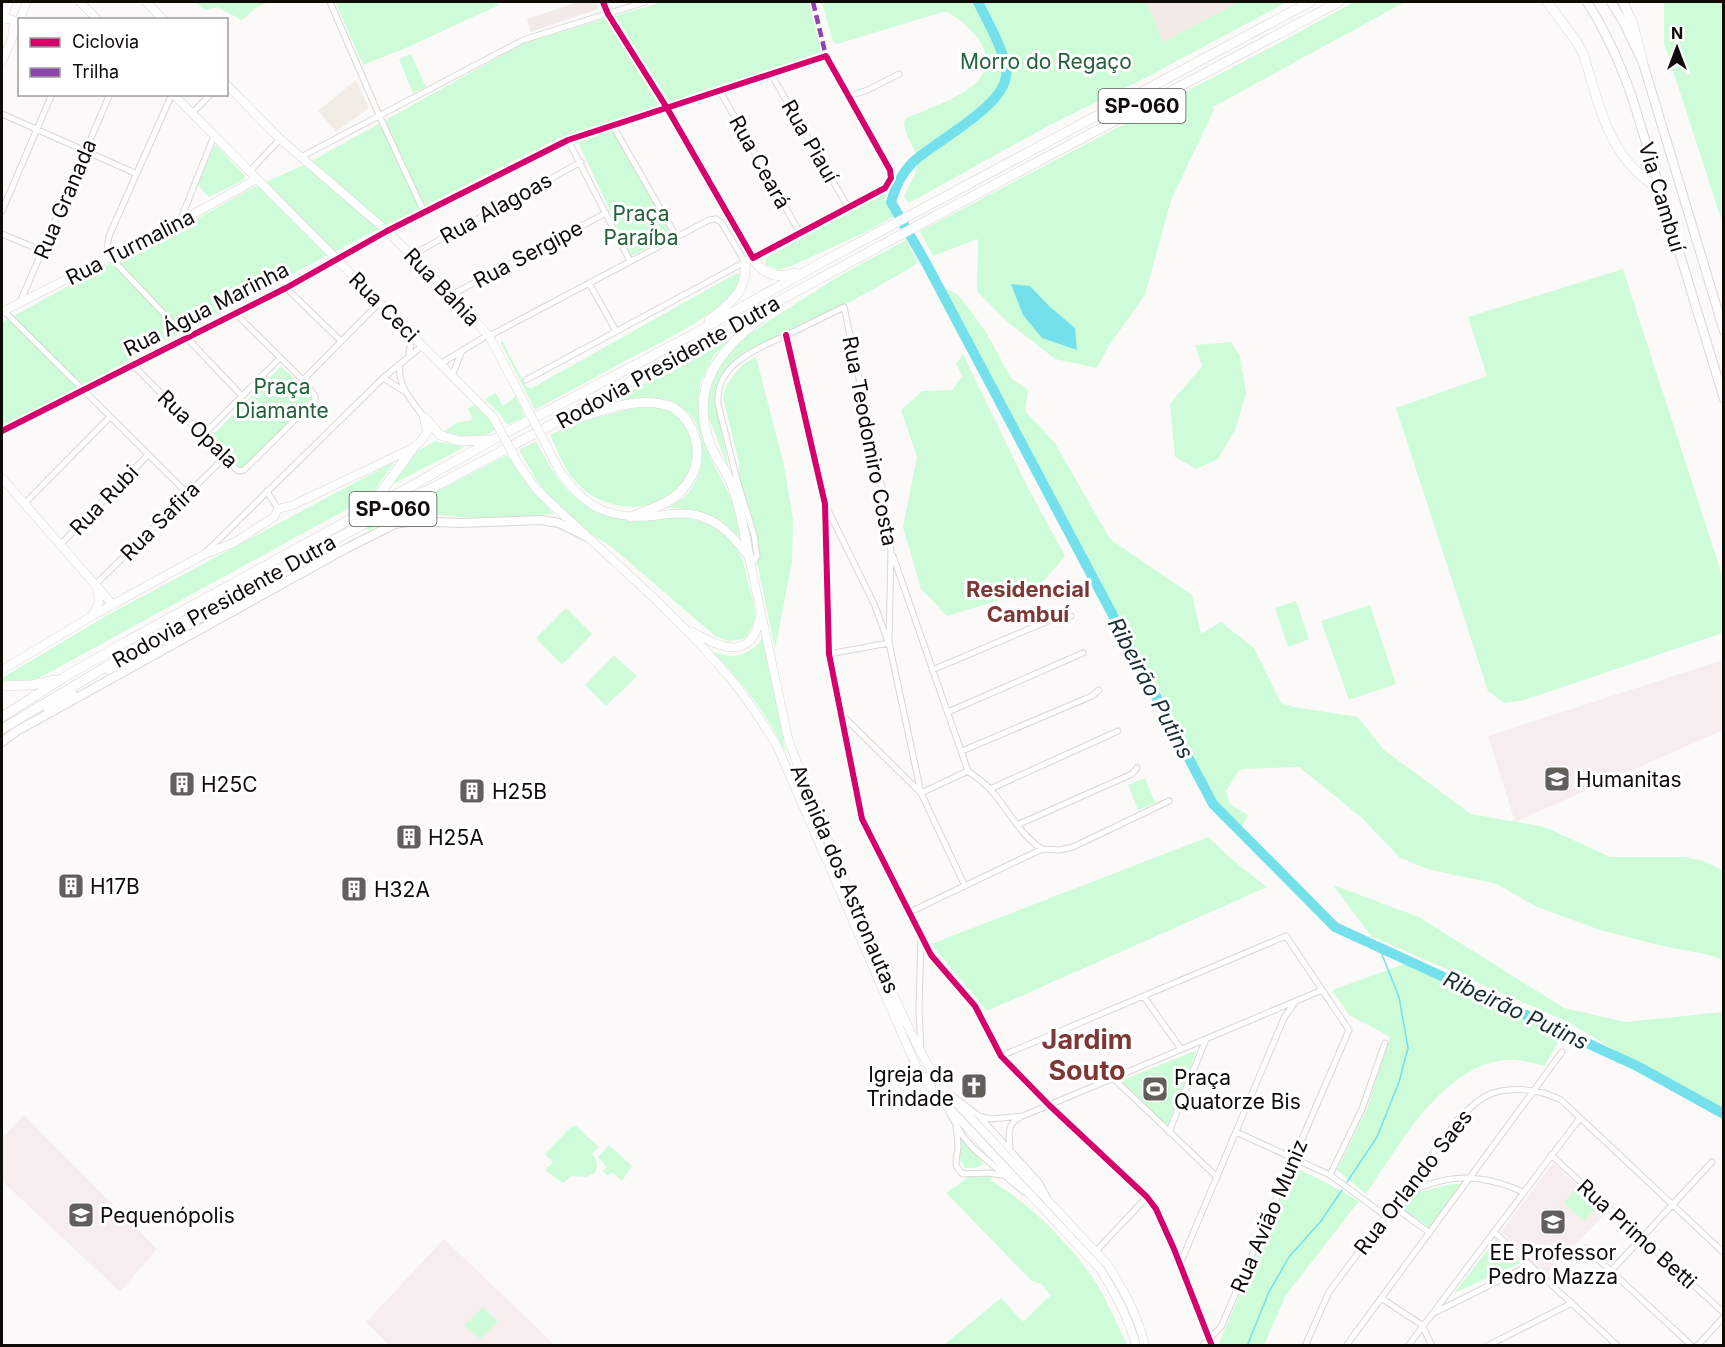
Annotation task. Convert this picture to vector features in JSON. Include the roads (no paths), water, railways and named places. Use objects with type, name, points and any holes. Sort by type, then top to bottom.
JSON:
[{"type":"highway","name":"Rodovia Presidente Dutra","points":[[2,717],[63,678],[494,438],[692,335],[817,265],[1310,2]]},
{"type":"highway","name":"Rodovia Presidente Dutra","points":[[2,729],[236,592],[1339,2]]},
{"type":"highway","points":[[1547,2],[1583,53],[1612,140],[1627,162],[1660,189]]},
{"type":"highway","points":[[1623,2],[1633,24],[1643,63]]},
{"type":"highway","points":[[692,335],[725,308],[739,292],[749,260],[764,272],[775,276],[784,276],[817,265]]},
{"type":"highway","points":[[750,561],[734,480],[712,448],[702,407],[707,379],[717,360],[735,340],[790,295]]},
{"type":"highway","points":[[549,426],[626,405],[655,403],[668,405],[684,416],[694,433],[697,444],[697,463],[694,472],[688,483],[674,498],[631,517]]},
{"type":"highway","points":[[424,417],[440,435],[459,441],[494,438]]},
{"type":"highway","points":[[355,516],[382,491],[417,444]]},
{"type":"highway","points":[[2,686],[31,685],[63,678]]},
{"type":"main road","points":[[9,2],[2,20],[14,21],[9,46]]},
{"type":"main road","points":[[20,18],[27,2]]},
{"type":"main road","points":[[80,2],[88,14],[95,18]]},
{"type":"main road","points":[[146,2],[162,18]]},
{"type":"main road","name":"Via Cambuí","points":[[1587,2],[1618,58],[1724,399]]},
{"type":"main road","name":"Via Cambuí","points":[[1611,2],[1643,63],[1724,331]]},
{"type":"main road","points":[[2,62],[18,24]]},
{"type":"main road","name":"Rua Bahia","points":[[228,86],[300,158],[387,231],[451,295],[486,337],[514,383],[559,470]]},
{"type":"main road","name":"Rua Ceci","points":[[174,96],[494,417],[519,465]]},
{"type":"main road","name":"Rua Turmalina","points":[[3,312],[179,222],[257,179]]},
{"type":"main road","name":"Rua Água Marinha","points":[[2,432],[286,288],[336,258]]},
{"type":"main road","points":[[2,670],[92,616],[203,555],[235,542],[274,517],[278,509],[293,505],[417,444],[427,432],[424,417]]},
{"type":"main road","name":"Avenida dos Astronautas","points":[[519,465],[536,489],[684,626],[731,678],[755,710],[777,746],[916,1066],[956,1119],[1006,1174],[1042,1207],[1100,1269],[1117,1297],[1133,1333],[1136,1346]]},
{"type":"main road","name":"Avenida dos Astronautas","points":[[559,470],[574,491],[603,511],[631,517],[677,513],[698,515],[717,523],[733,536],[750,561],[788,738],[798,767],[921,1056],[940,1085],[1019,1164],[1107,1264],[1125,1292],[1141,1329],[1145,1346]]},
{"type":"main road","points":[[2,478],[113,605]]},
{"type":"main road","points":[[15,732],[347,548],[395,524],[415,521],[460,524],[541,520],[560,523],[587,537]]},
{"type":"main road","points":[[226,534],[230,541],[235,542]]},
{"type":"main road","points":[[92,616],[99,603],[96,585]]},
{"type":"main road","points":[[2,742],[77,688],[199,619],[236,592]]},
{"type":"main road","points":[[684,626],[717,645],[736,648],[746,645],[753,639],[758,631],[761,613]]},
{"type":"street","points":[[330,2],[424,212]]},
{"type":"street","points":[[603,2],[608,14],[667,108],[749,260]]},
{"type":"street","points":[[300,158],[523,40],[645,2]]},
{"type":"street","name":"Rua Água Marinha","points":[[336,258],[568,140],[826,56],[848,96]]},
{"type":"street","name":"Rua Piauí","points":[[771,74],[848,207]]},
{"type":"street","points":[[526,380],[885,188],[889,183],[890,170],[848,96],[868,90],[899,74]]},
{"type":"street","name":"Rua Ceará","points":[[720,91],[800,233]]},
{"type":"street","points":[[2,211],[51,96]]},
{"type":"street","name":"Rua Granada","points":[[20,302],[109,96]]},
{"type":"street","points":[[171,96],[135,173],[109,236],[107,249],[110,257],[242,396]]},
{"type":"street","points":[[192,113],[209,96]]},
{"type":"street","points":[[2,114],[135,173]]},
{"type":"street","points":[[613,126],[676,236]]},
{"type":"street","points":[[179,222],[214,136]]},
{"type":"street","points":[[249,172],[280,139]]},
{"type":"street","points":[[568,140],[630,261]]},
{"type":"street","name":"Rua Alagoas","points":[[412,255],[580,162]]},
{"type":"street","name":"Rua Sergipe","points":[[451,295],[606,213]]},
{"type":"street","points":[[440,364],[486,337],[709,219],[721,222],[749,260]]},
{"type":"street","points":[[2,234],[43,251]]},
{"type":"street","points":[[589,283],[616,331]]},
{"type":"street","points":[[286,288],[341,341]]},
{"type":"street","points":[[235,314],[303,380],[380,302]]},
{"type":"street","name":"Rua Teodomiro Costa","points":[[786,335],[844,307],[882,488],[891,551],[889,644],[921,793],[965,886]]},
{"type":"street","points":[[3,312],[187,493]]},
{"type":"street","points":[[734,480],[718,404],[717,392],[720,383],[739,361],[766,344],[786,335],[825,504],[829,654],[862,819],[931,955],[975,1006],[1001,1056],[1049,1105],[1148,1197],[1156,1209],[1212,1346]]},
{"type":"street","points":[[410,354],[412,336]]},
{"type":"street","points":[[203,555],[383,378],[422,346]]},
{"type":"street","points":[[452,376],[462,352]]},
{"type":"street","points":[[203,435],[279,358]]},
{"type":"street","points":[[400,363],[400,379],[406,392],[424,417]]},
{"type":"street","name":"Rua Opala","points":[[133,365],[238,471],[244,470],[315,400],[314,393],[303,380]]},
{"type":"street","points":[[383,378],[406,392]]},
{"type":"street","points":[[24,504],[109,418]]},
{"type":"street","name":"Rua Rubi","points":[[60,545],[148,455]]},
{"type":"street","name":"Rua Safira","points":[[96,585],[225,457]]},
{"type":"street","points":[[267,491],[278,509]]},
{"type":"street","points":[[825,504],[875,606],[889,644],[829,654]]},
{"type":"street","points":[[891,551],[968,771],[990,789],[1017,825],[1042,849]]},
{"type":"street","points":[[875,606],[884,605],[889,594]]},
{"type":"street","points":[[932,670],[1060,616],[1071,616]]},
{"type":"street","points":[[948,712],[1083,653]]},
{"type":"street","points":[[962,751],[1092,696],[1099,690]]},
{"type":"street","points":[[839,712],[921,793],[968,771]]},
{"type":"street","points":[[990,789],[1118,731]]},
{"type":"street","points":[[1017,825],[1132,774],[1137,768]]},
{"type":"street","points":[[908,913],[1042,849],[1060,850],[1073,847],[1169,801]]},
{"type":"street","points":[[921,935],[919,1010],[921,1056]]},
{"type":"street","name":"Rua Avião Muniz","points":[[1144,997],[1286,936],[1349,1029],[1221,1327],[1202,1346]]},
{"type":"street","points":[[1010,1150],[1008,1136],[1013,1121],[1322,990]]},
{"type":"street","points":[[1001,1056],[1144,997],[1181,1049]]},
{"type":"street","points":[[1180,1264],[1284,1018],[1295,1002]]},
{"type":"street","points":[[906,1022],[910,1026],[916,1026],[919,1010]]},
{"type":"street","points":[[1276,1010],[1284,1018]]},
{"type":"street","points":[[1169,1132],[1206,1039]]},
{"type":"street","points":[[1330,1175],[1362,1109],[1385,1043]]},
{"type":"street","points":[[1346,1346],[1562,1052]]},
{"type":"street","points":[[1113,1078],[1218,1177]]},
{"type":"street","name":"Rua Orlando Saes","points":[[1305,1346],[1329,1292],[1419,1171],[1460,1118],[1475,1103],[1494,1093],[1533,1090],[1544,1092],[1561,1100],[1724,1253]]},
{"type":"street","points":[[979,1116],[1010,1150],[1019,1164],[1006,1174],[963,1174],[955,1162],[958,1146],[956,1119],[968,1111],[991,1119],[1023,1116]]},
{"type":"street","points":[[1408,1346],[1580,1118]]},
{"type":"street","points":[[1236,1132],[1330,1175],[1386,1216]]},
{"type":"street","name":"Rua Primo Betti","points":[[1551,1155],[1724,1315]]},
{"type":"street","points":[[1611,1271],[1712,1162]]},
{"type":"street","points":[[1419,1171],[1427,1184]]},
{"type":"street","points":[[1399,1199],[1427,1184],[1452,1178],[1469,1177],[1489,1180],[1523,1192]]},
{"type":"street","points":[[1096,1251],[1148,1197]]},
{"type":"street","points":[[1393,1206],[1430,1233]]},
{"type":"street","points":[[1494,1232],[1616,1344]]},
{"type":"street","points":[[1174,1249],[1185,1246],[1192,1240]]},
{"type":"street","points":[[1586,1248],[1692,1346]]},
{"type":"street","points":[[1430,1316],[1530,1265]]},
{"type":"street","points":[[1445,1295],[1450,1304]]},
{"type":"street","points":[[1381,1298],[1422,1325],[1432,1346]]},
{"type":"street","points":[[1487,1346],[1572,1303]]},
{"type":"street","points":[[1697,1346],[1724,1315]]},
{"type":"street","points":[[1607,1346],[1616,1344]]},
{"type":"water","points":[[1011,284],[1030,286],[1075,328],[1077,350],[1042,338],[1023,315]]},
{"type":"waterway","name":"Ribeirão Putins","points":[[978,2],[995,35],[1005,62],[1004,83],[997,96],[985,109],[913,162],[899,180],[891,202],[926,263],[1213,804],[1335,927],[1637,1066],[1724,1114]]},
{"type":"waterway","points":[[1347,1182],[1377,1137],[1399,1082],[1408,1048],[1399,997],[1379,947]]},
{"type":"waterway","points":[[1247,1346],[1269,1292],[1289,1257],[1321,1221],[1342,1190]]},
{"type":"place","name":"Humanitas","points":[[1557,779]]},
{"type":"place","name":"H25C","points":[[182,784]]},
{"type":"place","name":"H25B","points":[[472,791]]},
{"type":"place","name":"H25A","points":[[409,837]]},
{"type":"place","name":"H17B","points":[[71,886]]},
{"type":"place","name":"H32A","points":[[354,889]]},
{"type":"place","name":"Igreja da Trindade","points":[[974,1086]]},
{"type":"place","name":"Praça Quatorze Bis","points":[[1155,1089]]},
{"type":"place","name":"Pequenópolis","points":[[81,1215]]},
{"type":"place","name":"EE Professor Pedro Mazza","points":[[1553,1222]]},
{"type":"district","name":"Residencial Cambuí","points":[[1028,602]]},
{"type":"district","name":"Jardim Souto","points":[[1087,1054]]},
{"type":"park label","name":"Morro do Regaço","points":[[1046,61]]},
{"type":"park label","name":"Praça Paraíba","points":[[641,225]]},
{"type":"park label","name":"Praça Diamante","points":[[282,398]]}]
